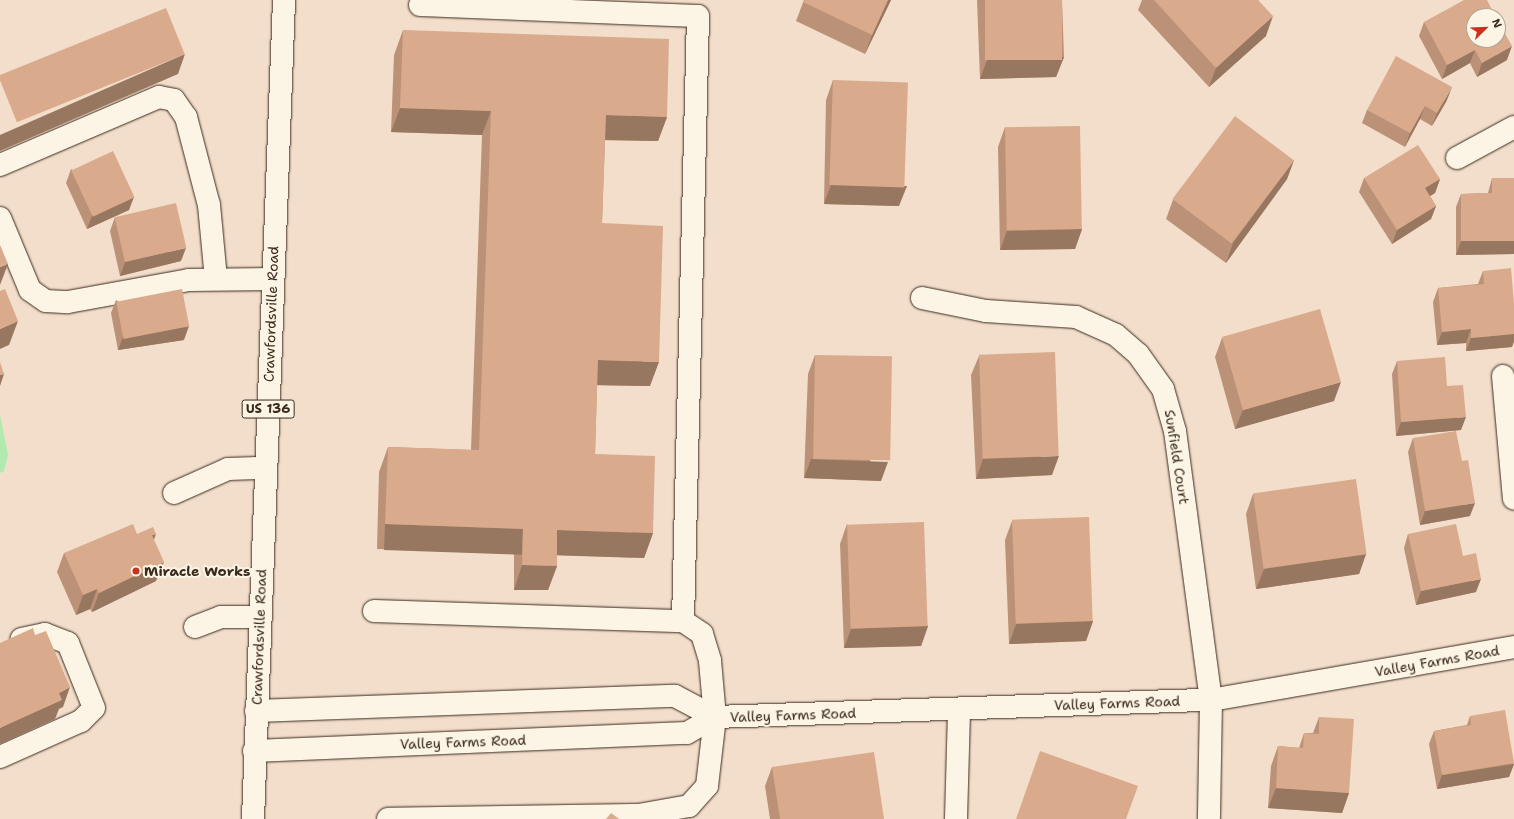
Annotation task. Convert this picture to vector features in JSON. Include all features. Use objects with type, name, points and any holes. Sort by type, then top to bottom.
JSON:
[{"type":"street","name":"Crawfordsville Road","points":[[253,819],[254,751],[284,0]]},
{"type":"street","points":[[420,5],[698,16],[683,621]]},
{"type":"street","points":[[0,165],[159,97],[174,100],[186,118],[209,205],[216,279]]},
{"type":"street","points":[[1457,158],[1514,127]]},
{"type":"street","points":[[0,218],[30,290],[46,301],[68,302],[189,280],[272,279]]},
{"type":"street","name":"Sunfield Court","points":[[922,298],[986,311],[1076,317],[1116,335],[1148,365],[1168,403],[1175,431],[1211,700],[1209,819]]},
{"type":"street","points":[[1503,376],[1514,499]]},
{"type":"street","points":[[174,493],[228,469],[265,468]]},
{"type":"street","points":[[374,611],[683,621],[702,634],[710,661],[715,717],[707,786],[693,811],[640,815],[388,819]]},
{"type":"street","points":[[195,627],[221,617],[260,617]]},
{"type":"street","points":[[0,757],[88,717],[94,708],[86,672],[63,638],[37,634],[22,639]]},
{"type":"street","name":"Valley Farms Road","points":[[254,751],[687,733],[715,717],[1211,700],[1514,647]]},
{"type":"street","name":"Valley Farms Road","points":[[256,711],[675,696],[715,717]]},
{"type":"street","points":[[956,819],[959,709]]},
{"type":"green space","points":[[0,415],[8,455],[4,471],[0,473]]},
{"type":"building","points":[[804,0],[888,0],[872,35],[803,2]]},
{"type":"building","points":[[985,0],[1062,0],[1062,60],[985,60]]},
{"type":"building","points":[[1154,0],[1258,0],[1273,16],[1216,68]]},
{"type":"building","points":[[1464,0],[1487,0],[1491,8],[1466,8],[1466,48],[1506,48],[1506,35],[1512,46],[1482,63],[1475,50],[1447,65],[1424,22]]},
{"type":"building","points":[[166,8],[185,54],[17,122],[0,80],[0,75]]},
{"type":"building","points":[[403,30],[669,39],[667,117],[606,115],[602,223],[663,226],[659,362],[598,360],[595,454],[655,456],[653,533],[557,530],[557,566],[522,565],[523,529],[385,524],[388,447],[479,450],[491,111],[400,108]]},
{"type":"building","points":[[1396,56],[1452,87],[1437,113],[1425,106],[1410,133],[1367,110]]},
{"type":"building","points":[[833,80],[908,83],[904,188],[829,185]]},
{"type":"building","points":[[1235,116],[1294,161],[1232,244],[1172,199]]},
{"type":"building","points":[[1080,126],[1082,229],[1007,230],[1005,127]]},
{"type":"building","points":[[1418,145],[1440,179],[1425,188],[1436,206],[1397,230],[1364,178]]},
{"type":"building","points":[[113,151],[135,197],[93,217],[71,170]]},
{"type":"building","points":[[1492,178],[1514,178],[1514,241],[1461,241],[1461,194],[1492,193]]},
{"type":"building","points":[[176,203],[186,248],[125,262],[115,217]]},
{"type":"building","points":[[0,245],[8,264],[0,267]]},
{"type":"building","points":[[1511,268],[1514,304],[1514,334],[1471,338],[1471,329],[1442,332],[1438,288],[1484,284],[1483,271]]},
{"type":"building","points":[[5,289],[18,321],[0,329],[0,291]]},
{"type":"building","points":[[182,289],[189,326],[123,339],[116,302]]},
{"type":"building","points":[[1320,309],[1341,382],[1243,410],[1222,337]]},
{"type":"building","points":[[1055,352],[1059,456],[983,459],[979,355]]},
{"type":"building","points":[[815,355],[892,356],[890,460],[813,459]]},
{"type":"building","points":[[1445,357],[1447,386],[1463,385],[1466,417],[1401,422],[1397,361]]},
{"type":"building","points":[[0,362],[4,374],[0,375]]},
{"type":"building","points":[[1456,431],[1462,461],[1468,460],[1475,503],[1425,511],[1413,438]]},
{"type":"building","points":[[1356,479],[1367,554],[1264,569],[1253,493]]},
{"type":"building","points":[[1089,517],[1093,621],[1016,624],[1012,520]]},
{"type":"building","points":[[924,522],[928,626],[851,629],[847,525]]},
{"type":"building","points":[[133,524],[137,534],[153,527],[156,534],[152,535],[164,562],[99,593],[97,589],[83,595],[64,553]]},
{"type":"building","points":[[1456,524],[1463,556],[1476,553],[1481,579],[1421,591],[1408,534]]},
{"type":"building","points":[[33,628],[35,635],[46,631],[70,687],[59,693],[62,700],[0,728],[0,643]]},
{"type":"building","points":[[1505,710],[1514,763],[1442,775],[1434,731],[1471,725],[1470,716]]},
{"type":"building","points":[[1319,717],[1354,719],[1349,793],[1276,788],[1278,746],[1303,748],[1304,733],[1319,734]]},
{"type":"building","points":[[1040,751],[1138,786],[1126,819],[1016,819]]},
{"type":"building","points":[[874,752],[884,819],[780,819],[772,767]]},
{"type":"building","points":[[611,813],[619,819],[606,819]]},
{"type":"place","name":"Miracle Works","points":[[136,571]]}]
